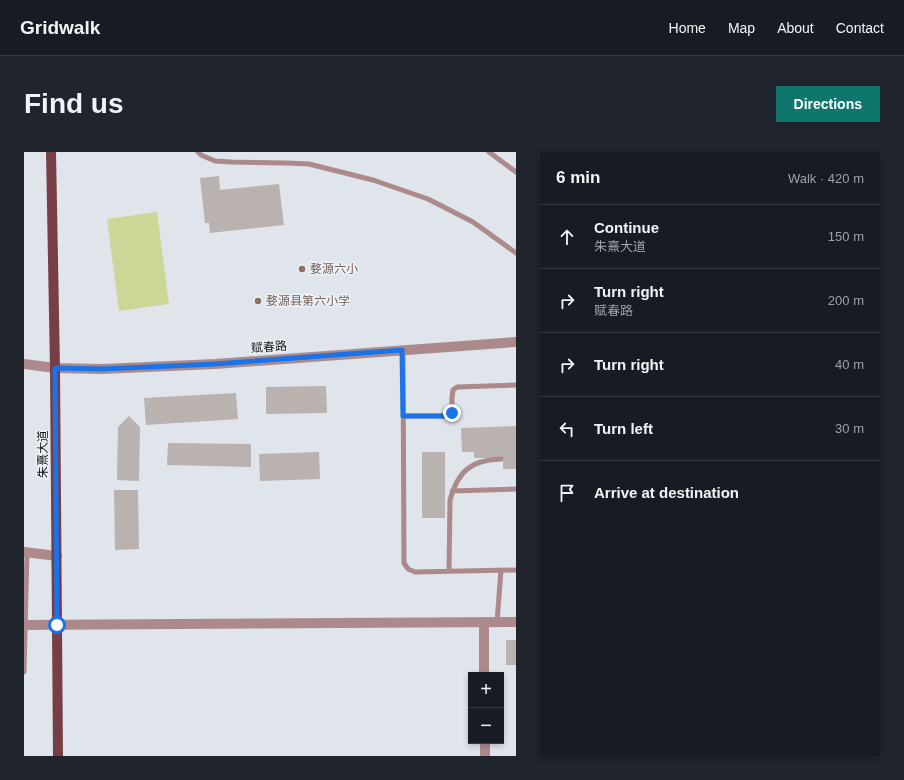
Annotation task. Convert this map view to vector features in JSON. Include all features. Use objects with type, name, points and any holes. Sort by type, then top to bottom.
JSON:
[{"type":"main road","name":"朱熹大道","points":[[51,152],[55,368],[58,756]]},
{"type":"street","name":"赋春路","points":[[24,364],[55,368],[102,369],[207,364],[516,342]]},
{"type":"street","points":[[25,552],[56,556]]},
{"type":"street","points":[[484,622],[484,672]]},
{"type":"street","points":[[24,625],[516,622]]},
{"type":"street","points":[[485,744],[485,756]]},
{"type":"lane","points":[[198,152],[201,155],[215,161],[287,162],[309,164],[373,180],[428,199],[473,222],[516,253]]},
{"type":"lane","points":[[489,152],[516,172]]},
{"type":"lane","points":[[402,350],[404,563],[408,569],[415,572],[516,570]]},
{"type":"lane","points":[[403,416],[448,416],[452,413],[453,390],[457,387],[516,385]]},
{"type":"lane","points":[[450,571],[450,500],[452,491],[460,476],[468,468],[482,462],[501,459]]},
{"type":"lane","points":[[452,491],[516,489]]},
{"type":"lane","points":[[24,672],[25,552]]},
{"type":"lane","points":[[497,622],[501,570]]},
{"type":"green space","points":[[157,212],[169,304],[119,311],[107,219]]},
{"type":"building","points":[[219,176],[220,190],[279,184],[284,225],[210,233],[209,223],[205,223],[200,178]]},
{"type":"building","points":[[326,386],[327,413],[266,414],[266,387]]},
{"type":"building","points":[[236,393],[238,419],[146,425],[144,398]]},
{"type":"building","points":[[129,416],[140,427],[139,481],[117,480],[118,427]]},
{"type":"building","points":[[516,426],[516,469],[503,469],[503,458],[474,458],[474,452],[462,452],[461,428]]},
{"type":"building","points":[[168,443],[251,444],[251,467],[167,465]]},
{"type":"building","points":[[319,452],[320,479],[260,481],[259,454]]},
{"type":"building","points":[[422,452],[445,452],[445,518],[422,518]]},
{"type":"building","points":[[114,490],[138,490],[139,549],[115,550]]},
{"type":"building","points":[[506,640],[516,640],[516,665],[506,665]]},
{"type":"place","name":"婺源六小","points":[[302,269]]},
{"type":"place","name":"婺源县第六小学","points":[[258,301]]},
{"type":"route","points":[[57,625],[55,368],[102,369],[215,364],[402,350],[403,416],[448,416],[452,413]]}]
